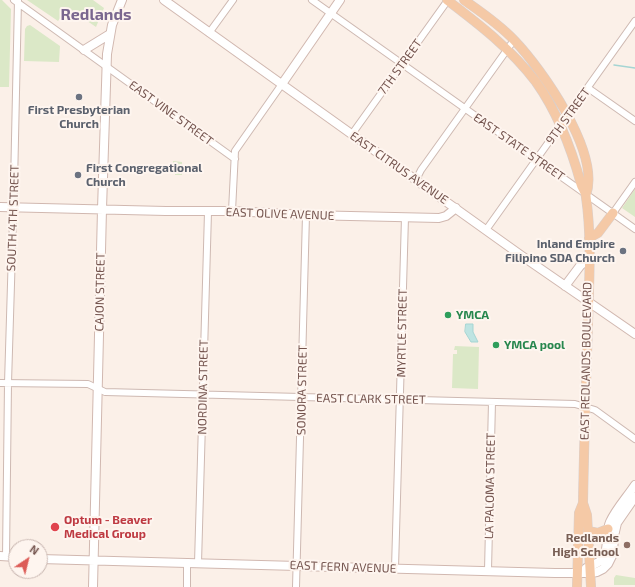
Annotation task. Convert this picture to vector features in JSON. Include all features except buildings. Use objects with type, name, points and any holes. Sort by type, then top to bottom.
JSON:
[{"type":"main road","name":"EAST REDLANDS BOULEVARD","points":[[448,0],[494,36],[536,82],[562,125],[586,195]]},
{"type":"main road","name":"EAST REDLANDS BOULEVARD","points":[[464,0],[490,18],[514,40],[551,85],[577,135],[587,169],[588,185],[586,195],[589,258],[583,503],[587,515],[592,587]]},
{"type":"main road","points":[[589,238],[598,233],[612,213]]},
{"type":"main road","name":"EAST REDLANDS BOULEVARD","points":[[577,587],[579,513],[583,503]]},
{"type":"main road","points":[[588,531],[598,534],[608,529]]},
{"type":"street","name":"CAJON STREET","points":[[93,587],[107,67],[110,34],[116,13],[122,0]]},
{"type":"street","name":"EAST CITRUS AVENUE","points":[[164,0],[486,230],[635,334]]},
{"type":"street","points":[[209,33],[233,0]]},
{"type":"street","name":"EAST STATE STREET","points":[[312,0],[635,229]]},
{"type":"street","points":[[232,211],[236,149],[340,0]]},
{"type":"street","name":"7TH STREET","points":[[352,134],[448,0]]},
{"type":"street","name":"EAST VINE STREET","points":[[17,1],[235,159]]},
{"type":"street","name":"SOUTH 4TH STREET","points":[[3,556],[17,1]]},
{"type":"street","name":"9TH STREET","points":[[486,230],[635,21]]},
{"type":"street","points":[[84,50],[110,34]]},
{"type":"street","points":[[416,180],[421,170],[514,40]]},
{"type":"street","points":[[588,88],[635,121]]},
{"type":"street","points":[[612,213],[635,182]]},
{"type":"street","name":"EAST OLIVE AVENUE","points":[[0,207],[208,212],[232,211],[306,215],[439,218],[446,216],[456,208]]},
{"type":"street","name":"NORDINA STREET","points":[[198,563],[208,212]]},
{"type":"street","name":"SONORA STREET","points":[[296,587],[306,215]]},
{"type":"street","name":"MYRTLE STREET","points":[[394,568],[405,217]]},
{"type":"street","points":[[565,286],[580,266],[589,258]]},
{"type":"street","name":"EAST CLARK STREET","points":[[0,382],[88,384],[105,392],[575,404],[595,410],[635,439]]},
{"type":"street","name":"LA PALOMA STREET","points":[[488,570],[492,402]]},
{"type":"street","points":[[590,569],[603,558],[608,529],[616,512],[635,485]]},
{"type":"street","points":[[590,569],[600,571],[608,564],[612,554],[618,524],[635,497]]},
{"type":"street","name":"EAST FERN AVENUE","points":[[48,559],[94,562],[198,563],[555,572],[578,572],[590,569]]},
{"type":"street","points":[[187,563],[187,587]]},
{"type":"green space","points":[[0,0],[2,0],[11,9],[9,87],[0,87]]},
{"type":"green space","points":[[27,0],[93,0],[104,8],[96,27],[68,8],[58,21]]},
{"type":"green space","points":[[30,25],[60,46],[59,62],[24,61],[25,29]]},
{"type":"green space","points":[[173,161],[182,162],[182,175],[175,175],[175,166],[173,166]]},
{"type":"green space","points":[[635,189],[635,217],[622,208]]},
{"type":"green space","points":[[455,346],[479,347],[478,389],[452,388],[453,354],[457,354],[457,350],[454,350]]},
{"type":"green space","points":[[616,575],[635,578],[635,585],[614,585],[614,578]]},
{"type":"water","points":[[466,324],[473,324],[473,332],[478,342],[471,342],[465,332]]},
{"type":"waterway","points":[[614,65],[635,68]]},
{"type":"place","name":"First Presbyterian Church","points":[[79,97]]},
{"type":"place","name":"First Congregational Church","points":[[78,175]]},
{"type":"place","name":"Inland Empire Filipino SDA Church","points":[[623,251]]},
{"type":"place","name":"YMCA","points":[[448,315]]},
{"type":"place","name":"YMCA pool","points":[[496,345]]},
{"type":"place","name":"Optum - Beaver Medical Group","points":[[55,527]]},
{"type":"place","name":"Redlands High School","points":[[627,545]]},
{"type":"district","name":"Redlands","points":[[96,15]]}]
